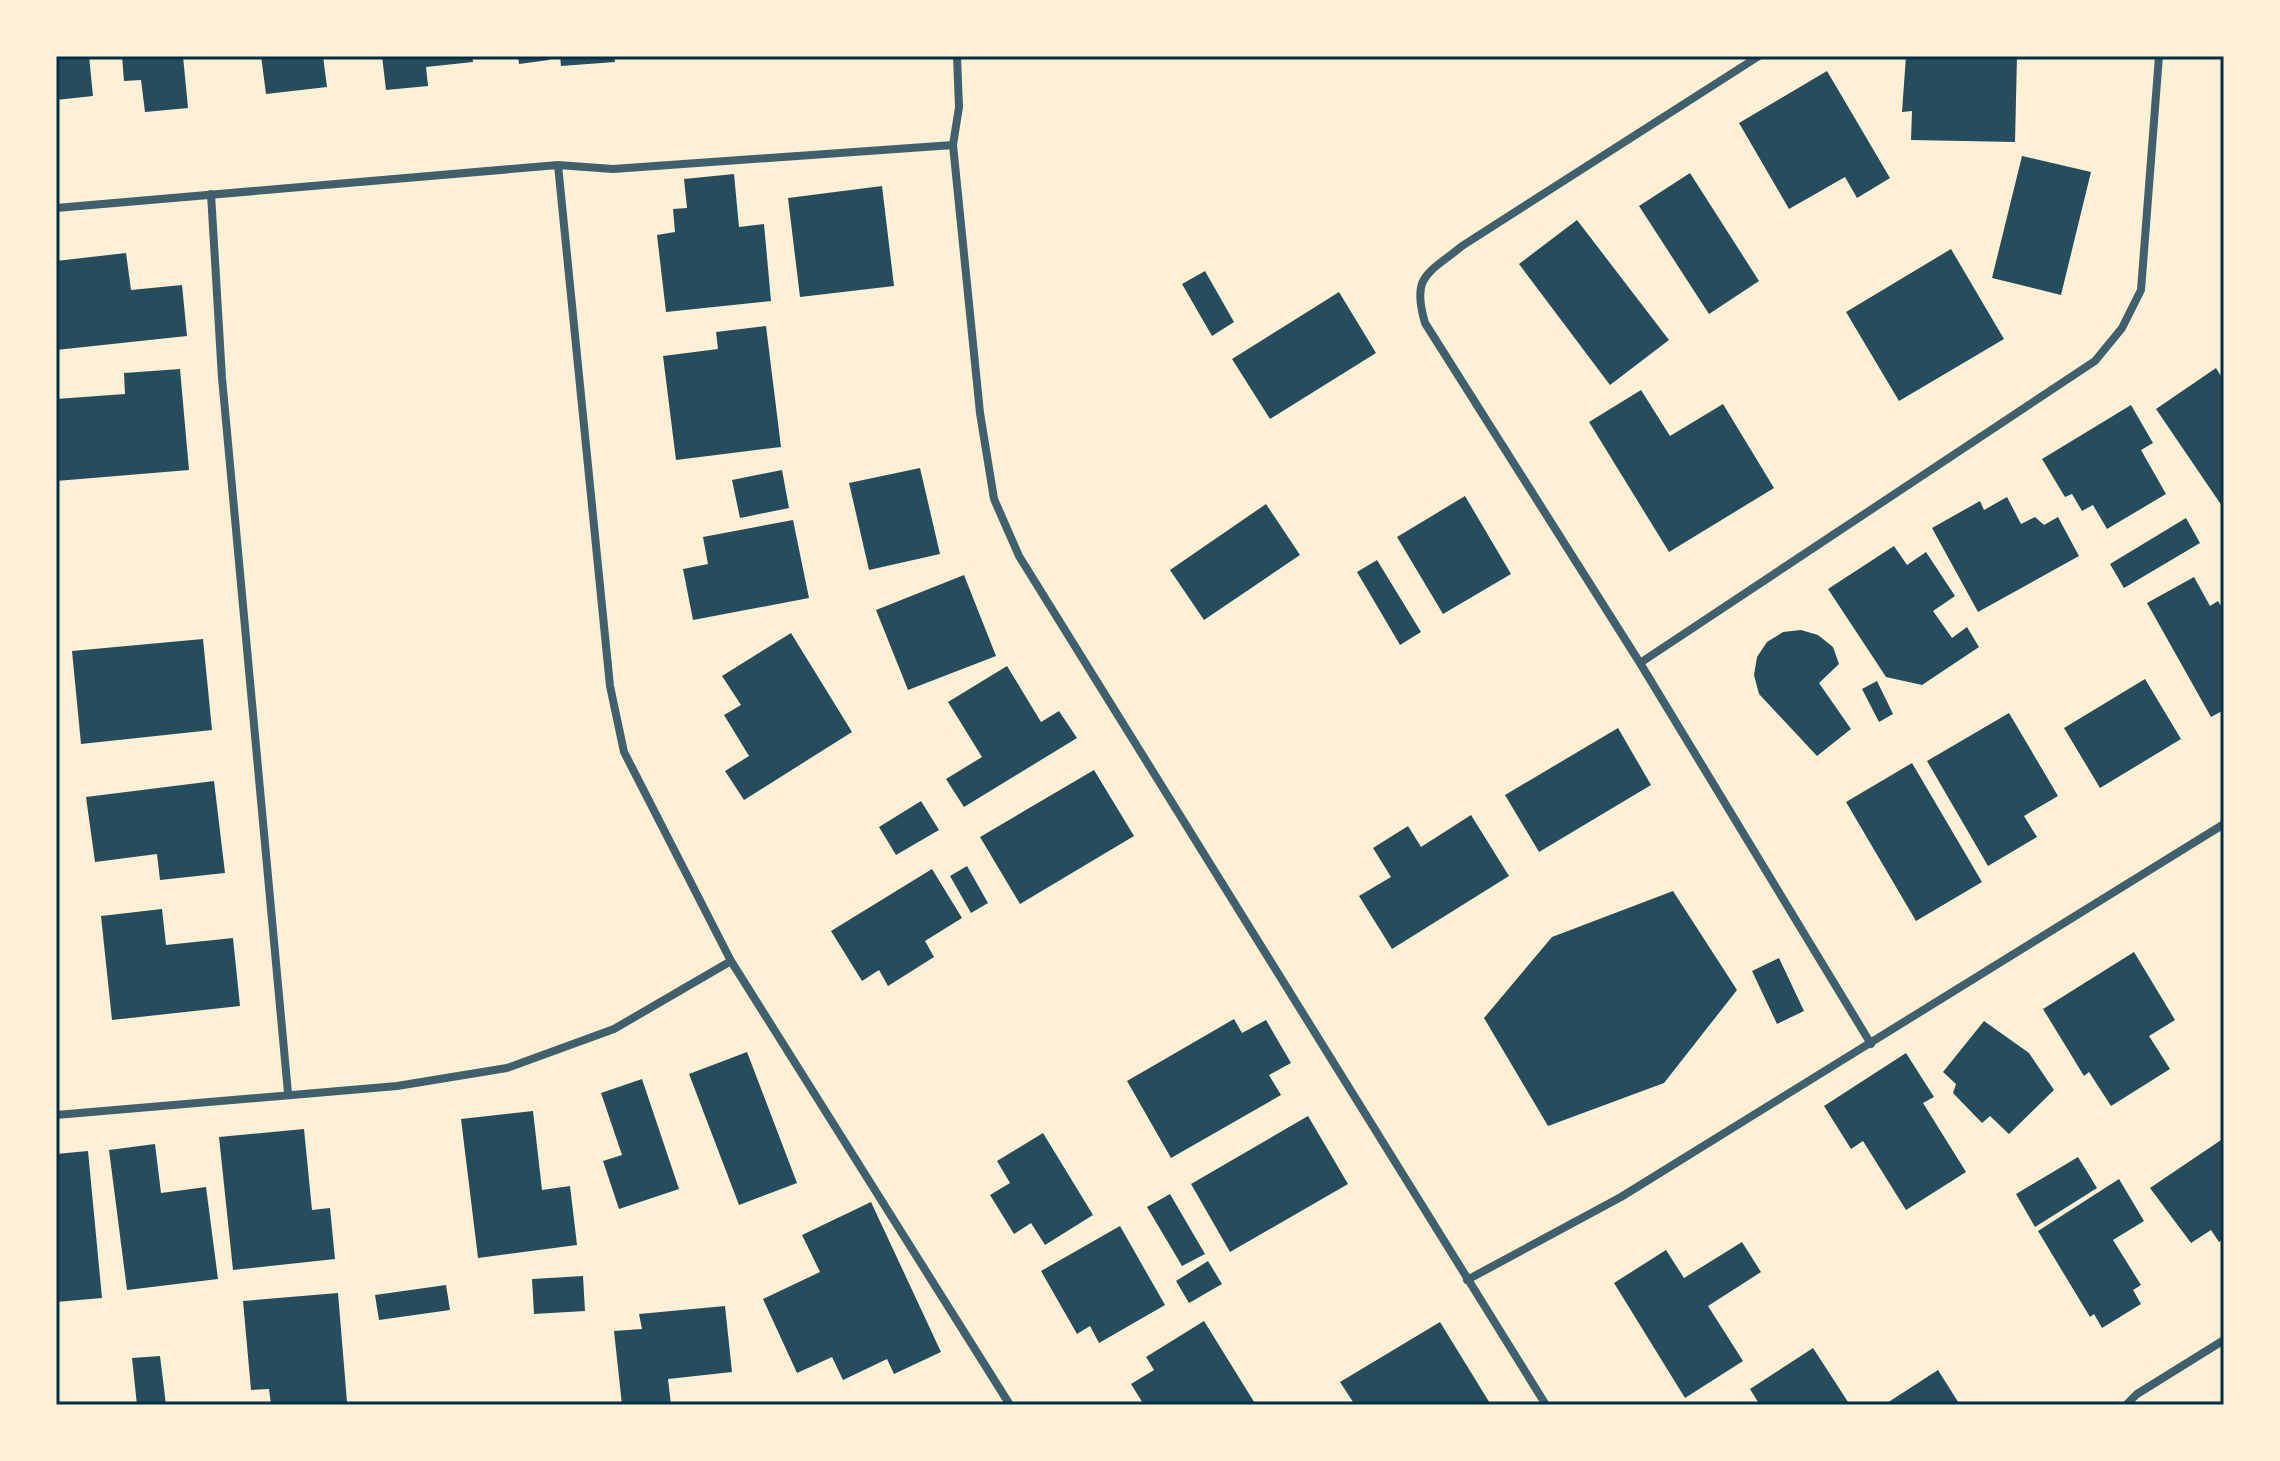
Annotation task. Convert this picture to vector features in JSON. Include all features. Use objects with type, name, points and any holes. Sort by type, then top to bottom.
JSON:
[{"type":"street","points":[[957,56],[959,107],[953,145],[980,413],[994,499],[1019,556],[1546,1405]]},
{"type":"street","points":[[1759,56],[1462,246],[1423,278],[1419,305],[1425,323],[1640,663],[1871,1044]]},
{"type":"street","points":[[1640,663],[2095,361],[2122,328],[2141,290],[2159,56]]},
{"type":"street","points":[[56,208],[558,165],[613,169],[953,145]]},
{"type":"street","points":[[558,165],[610,686],[624,752],[731,961],[1006,1404]]},
{"type":"street","points":[[211,194],[222,378],[288,1093]]},
{"type":"street","points":[[1467,1280],[1621,1197],[2224,824]]},
{"type":"street","points":[[56,1115],[397,1086],[507,1068],[614,1029],[731,961]]},
{"type":"street","points":[[2126,1405],[2137,1394],[2224,1340]]},
{"type":"building","points":[[56,56],[89,56],[93,96],[56,100]]},
{"type":"building","points":[[122,56],[183,56],[188,108],[145,112],[141,80],[124,81]]},
{"type":"building","points":[[261,56],[323,56],[327,87],[266,94]]},
{"type":"building","points":[[382,56],[472,56],[473,62],[426,67],[428,86],[386,90]]},
{"type":"building","points":[[518,56],[549,56],[549,60],[519,64]]},
{"type":"building","points":[[560,56],[614,56],[615,62],[561,66]]},
{"type":"building","points":[[1906,56],[2017,56],[2015,142],[1911,140],[1912,111],[1902,112]]},
{"type":"building","points":[[1827,71],[1890,178],[1857,198],[1845,177],[1789,209],[1739,123]]},
{"type":"building","points":[[2022,156],[2091,172],[2061,295],[1992,278]]},
{"type":"building","points":[[1690,173],[1759,281],[1709,314],[1639,206]]},
{"type":"building","points":[[734,174],[739,227],[764,224],[771,301],[666,312],[657,235],[675,232],[673,209],[687,208],[684,179]]},
{"type":"building","points":[[882,186],[894,286],[800,297],[788,198]]},
{"type":"building","points":[[1577,220],[1669,340],[1610,385],[1519,264]]},
{"type":"building","points":[[1951,249],[2004,339],[1899,401],[1846,312]]},
{"type":"building","points":[[126,253],[131,290],[182,285],[187,336],[56,350],[56,261]]},
{"type":"building","points":[[1205,271],[1234,322],[1212,336],[1182,284]]},
{"type":"building","points":[[1339,292],[1376,353],[1270,419],[1232,359]]},
{"type":"building","points":[[766,326],[781,447],[676,460],[663,356],[718,349],[716,332]]},
{"type":"building","points":[[2216,368],[2224,381],[2224,509],[2156,409]]},
{"type":"building","points":[[180,369],[189,470],[56,481],[56,399],[125,394],[124,373]]},
{"type":"building","points":[[1641,390],[1670,436],[1723,404],[1774,488],[1669,552],[1589,422]]},
{"type":"building","points":[[2131,405],[2153,443],[2141,450],[2166,494],[2107,529],[2093,505],[2082,511],[2072,494],[2065,497],[2042,459]]},
{"type":"building","points":[[920,468],[940,554],[869,570],[849,483]]},
{"type":"building","points":[[782,470],[789,508],[740,518],[732,480]]},
{"type":"building","points":[[1465,496],[1511,574],[1443,614],[1397,537]]},
{"type":"building","points":[[2007,497],[2021,524],[2035,517],[2044,525],[2058,517],[2079,556],[1978,612],[1932,528],[1980,501],[1984,510]]},
{"type":"building","points":[[1266,504],[1300,555],[1204,620],[1170,570]]},
{"type":"building","points":[[2186,518],[2200,543],[2124,588],[2110,564]]},
{"type":"building","points":[[793,520],[809,598],[693,620],[683,569],[708,564],[703,537]]},
{"type":"building","points":[[1894,546],[1907,565],[1926,552],[1955,596],[1933,611],[1952,638],[1967,627],[1979,647],[1922,685],[1886,677],[1828,589]]},
{"type":"building","points":[[1377,560],[1421,632],[1400,645],[1357,572]]},
{"type":"building","points":[[964,575],[996,656],[908,690],[876,610]]},
{"type":"building","points":[[2194,577],[2210,606],[2218,601],[2224,611],[2224,710],[2211,717],[2147,603]]},
{"type":"building","points":[[1801,630],[1818,635],[1833,647],[1839,664],[1819,683],[1851,729],[1817,756],[1759,694],[1754,675],[1757,657],[1767,642],[1783,632]]},
{"type":"building","points":[[791,633],[852,732],[744,800],[725,771],[749,756],[724,715],[741,705],[722,676]]},
{"type":"building","points":[[203,639],[212,730],[81,744],[72,651]]},
{"type":"building","points":[[1007,666],[1041,722],[1059,711],[1077,738],[964,807],[946,779],[982,757],[948,702]]},
{"type":"building","points":[[2145,679],[2181,739],[2100,788],[2064,728]]},
{"type":"building","points":[[1877,681],[1893,714],[1879,722],[1862,689]]},
{"type":"building","points":[[2009,713],[2058,796],[2024,816],[2037,837],[1988,866],[1927,761]]},
{"type":"building","points":[[1618,728],[1651,785],[1539,852],[1505,795]]},
{"type":"building","points":[[1912,763],[1982,882],[1916,921],[1846,802]]},
{"type":"building","points":[[1094,770],[1134,836],[1020,904],[980,837]]},
{"type":"building","points":[[214,781],[225,873],[160,880],[157,854],[95,862],[86,797]]},
{"type":"building","points":[[921,801],[939,830],[896,855],[879,827]]},
{"type":"building","points":[[1471,815],[1509,876],[1392,949],[1359,896],[1391,877],[1373,848],[1408,826],[1421,847]]},
{"type":"building","points":[[967,866],[988,903],[971,913],[950,876]]},
{"type":"building","points":[[932,869],[962,918],[925,941],[934,957],[888,986],[879,970],[862,981],[831,931]]},
{"type":"building","points":[[1673,891],[1737,990],[1664,1083],[1548,1126],[1484,1018],[1552,937]]},
{"type":"building","points":[[162,909],[166,945],[233,938],[240,1006],[112,1020],[101,916]]},
{"type":"building","points":[[2134,952],[2175,1020],[2149,1036],[2170,1069],[2111,1106],[2089,1072],[2084,1076],[2043,1009]]},
{"type":"building","points":[[1779,958],[1804,1011],[1777,1024],[1752,971]]},
{"type":"building","points":[[1234,1019],[1242,1033],[1266,1020],[1291,1063],[1269,1075],[1281,1095],[1171,1158],[1127,1081]]},
{"type":"building","points":[[1984,1021],[2029,1053],[2054,1090],[2009,1134],[1990,1116],[1982,1123],[1953,1093],[1956,1084],[1943,1072]]},
{"type":"building","points":[[747,1052],[797,1183],[739,1205],[689,1074]]},
{"type":"building","points":[[1906,1053],[1934,1097],[1923,1103],[1966,1172],[1906,1210],[1863,1141],[1851,1149],[1824,1106]]},
{"type":"building","points":[[642,1079],[679,1189],[619,1209],[603,1161],[622,1155],[601,1093]]},
{"type":"building","points":[[533,1111],[542,1190],[570,1186],[577,1245],[478,1258],[461,1119]]},
{"type":"building","points":[[1308,1116],[1348,1184],[1230,1252],[1191,1184]]},
{"type":"building","points":[[304,1129],[312,1210],[330,1208],[335,1259],[233,1270],[219,1137]]},
{"type":"building","points":[[1043,1133],[1093,1215],[1045,1245],[1031,1223],[1014,1234],[990,1195],[1010,1183],[997,1161]]},
{"type":"building","points":[[2224,1138],[2224,1238],[2219,1242],[2211,1230],[2191,1243],[2150,1188]]},
{"type":"building","points":[[155,1144],[161,1193],[206,1187],[218,1279],[127,1290],[109,1150]]},
{"type":"building","points":[[88,1151],[102,1298],[56,1302],[56,1154]]},
{"type":"building","points":[[2078,1157],[2097,1188],[2035,1227],[2016,1194]]},
{"type":"building","points":[[2119,1179],[2144,1221],[2113,1240],[2141,1285],[2133,1290],[2141,1304],[2102,1328],[2094,1314],[2090,1317],[2038,1231]]},
{"type":"building","points":[[1170,1194],[1205,1254],[1182,1266],[1147,1207]]},
{"type":"building","points":[[871,1202],[941,1352],[894,1374],[887,1359],[843,1380],[832,1357],[797,1373],[763,1299],[820,1272],[802,1235]]},
{"type":"building","points":[[1120,1226],[1165,1305],[1099,1343],[1090,1326],[1077,1334],[1041,1271]]},
{"type":"building","points":[[1742,1242],[1761,1272],[1708,1306],[1743,1361],[1685,1398],[1614,1283],[1666,1250],[1684,1278]]},
{"type":"building","points":[[1208,1261],[1222,1284],[1189,1303],[1176,1281]]},
{"type":"building","points":[[583,1276],[585,1311],[534,1314],[532,1279]]},
{"type":"building","points":[[446,1285],[450,1310],[379,1320],[375,1295]]},
{"type":"building","points":[[338,1293],[347,1402],[271,1405],[269,1389],[251,1390],[243,1301]]},
{"type":"building","points":[[725,1306],[732,1372],[668,1379],[671,1405],[622,1405],[614,1331],[642,1329],[639,1314]]},
{"type":"building","points":[[1204,1321],[1256,1405],[1144,1405],[1131,1384],[1154,1370],[1146,1357]]},
{"type":"building","points":[[1440,1322],[1491,1405],[1355,1405],[1340,1382]]},
{"type":"building","points":[[1813,1348],[1850,1405],[1753,1405],[1758,1402],[1750,1389]]},
{"type":"building","points":[[160,1356],[166,1405],[137,1405],[132,1358]]},
{"type":"building","points":[[1938,1370],[1960,1405],[1887,1403]]}]
